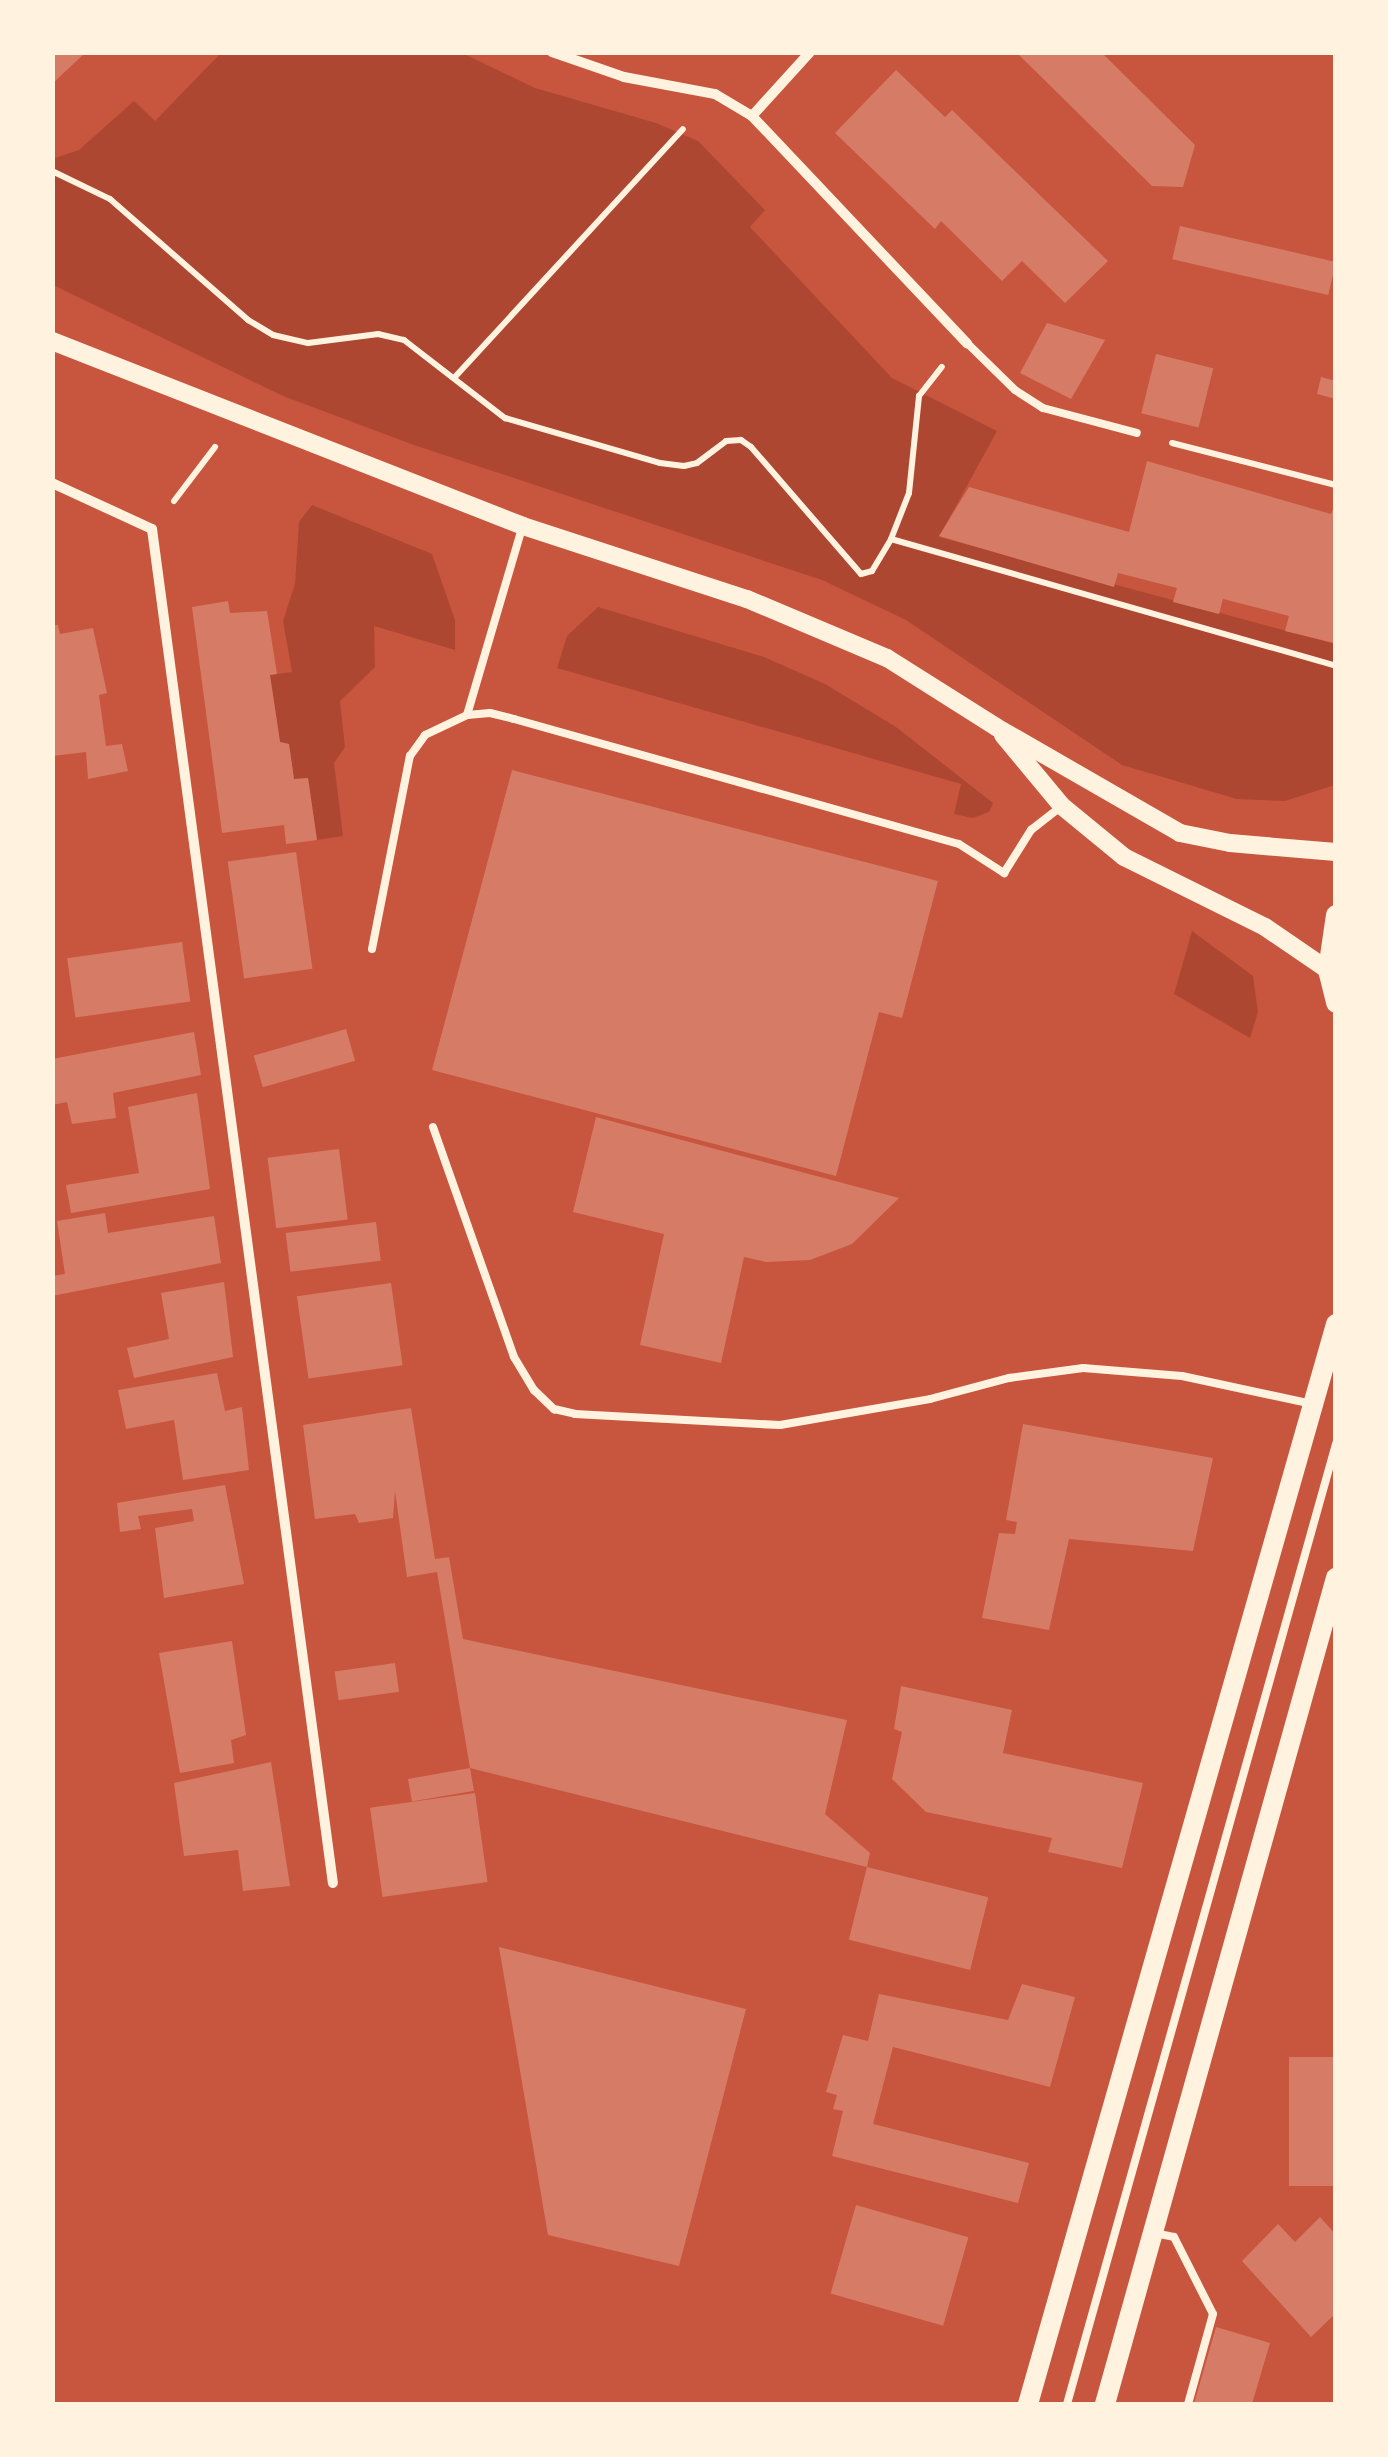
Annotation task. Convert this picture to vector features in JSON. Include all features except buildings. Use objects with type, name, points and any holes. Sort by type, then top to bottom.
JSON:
[{"type":"main road","points":[[1336,915],[1328,970],[1336,1003]]},
{"type":"main road","points":[[1028,2404],[1336,1324]]},
{"type":"main road","points":[[1105,2404],[1336,1578]]},
{"type":"street","points":[[552,52],[624,76],[715,94],[752,116],[967,342]]},
{"type":"street","points":[[752,116],[810,52]]},
{"type":"street","points":[[52,341],[237,417],[523,526],[747,599],[887,658],[996,727],[1180,833],[1230,843],[1336,852]]},
{"type":"street","points":[[52,483],[152,530],[333,1884]]},
{"type":"street","points":[[996,727],[1062,806],[1124,856],[1265,927],[1328,970]]},
{"type":"lane","points":[[967,342],[1016,390],[1043,408],[1137,433]]},
{"type":"lane","points":[[466,715],[523,526]]},
{"type":"lane","points":[[372,949],[410,756],[425,735],[466,715],[490,713],[514,718],[959,844],[1004,873],[1032,830],[1062,806]]},
{"type":"lane","points":[[432,1127],[514,1357],[534,1390],[554,1408],[575,1414],[780,1425],[930,1399],[1009,1378],[1084,1368],[1182,1376],[1313,1404]]},
{"type":"lane","points":[[1067,2404],[1336,1444]]},
{"type":"lane","points":[[1153,2233],[1174,2237],[1213,2314],[1188,2404]]},
{"type":"path","points":[[454,378],[715,94]]},
{"type":"path","points":[[52,171],[110,199],[248,320],[273,335],[308,344],[378,334],[404,340],[505,418],[660,463],[697,462],[726,441],[740,440],[861,574],[872,571],[892,539],[909,492],[918,396],[967,342]]},
{"type":"path","points":[[152,530],[237,417]]},
{"type":"path","points":[[1137,433],[1336,486]]},
{"type":"path","points":[[892,539],[1336,666]]},
{"type":"shaded area","points":[[222,52],[462,53],[535,88],[656,123],[698,141],[765,210],[750,227],[892,378],[997,431],[939,537],[1335,644],[1335,785],[1285,801],[1237,799],[1122,765],[906,620],[822,580],[411,444],[283,396],[53,285],[52,159],[79,150],[134,101],[155,121]]},
{"type":"shaded area","points":[[312,505],[432,554],[455,620],[455,650],[374,626],[375,667],[340,701],[345,747],[334,763],[343,836],[317,840],[308,778],[294,779],[289,744],[280,742],[270,675],[292,672],[283,621],[295,584],[299,522]]},
{"type":"shaded area","points":[[598,607],[764,657],[825,684],[896,727],[993,803],[989,812],[973,818],[954,814],[961,784],[557,668],[567,636]]},
{"type":"shaded area","points":[[1192,931],[1253,976],[1258,1012],[1250,1038],[1174,994]]}]
